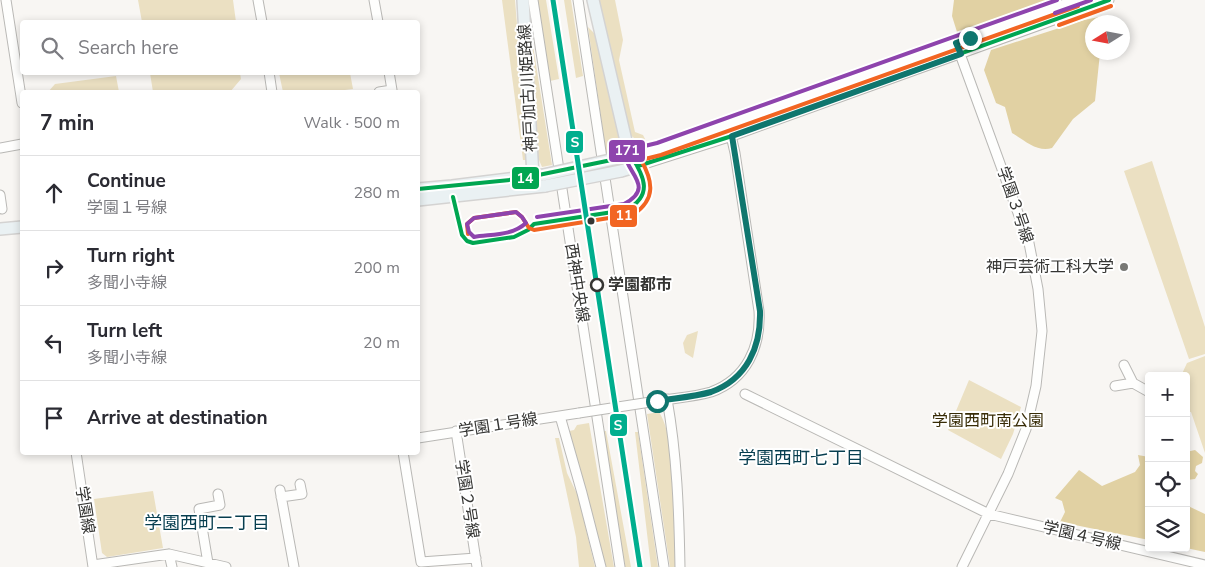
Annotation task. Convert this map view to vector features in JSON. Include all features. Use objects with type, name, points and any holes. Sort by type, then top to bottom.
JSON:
[{"type":"main road","name":"神戸加古川姫路線","points":[[523,0],[540,179]]},
{"type":"main road","points":[[592,0],[626,141],[631,156],[638,166]]},
{"type":"main road","name":"神戸加古川姫路線","points":[[420,200],[540,179],[631,156]]},
{"type":"main road","name":"神戸加古川姫路線","points":[[420,189],[621,171],[638,166]]},
{"type":"main road","points":[[0,229],[20,227]]},
{"type":"street","points":[[6,0],[5,22],[20,93]]},
{"type":"street","points":[[258,0],[262,20]]},
{"type":"street","points":[[374,0],[378,20]]},
{"type":"street","name":"西神中央線","points":[[533,0],[620,567]]},
{"type":"street","points":[[578,0],[664,567]]},
{"type":"street","points":[[631,156],[728,124],[1076,0]]},
{"type":"street","points":[[638,166],[732,136],[1109,0]]},
{"type":"street","name":"学園３号線","points":[[956,43],[1029,243],[1038,289],[1042,331],[1036,386],[1026,429],[1008,474],[962,567]]},
{"type":"street","points":[[269,75],[272,90]]},
{"type":"street","points":[[390,75],[392,90]]},
{"type":"street","points":[[680,567],[675,447],[662,400],[703,394],[727,384],[746,366],[754,353],[759,336],[760,311],[732,136],[728,124]]},
{"type":"street","points":[[0,148],[20,144]]},
{"type":"street","points":[[0,197],[2,209]]},
{"type":"street","points":[[1124,365],[1133,383],[1145,390]]},
{"type":"street","points":[[1115,386],[1133,383]]},
{"type":"street","name":"学園４号線","points":[[745,394],[989,514],[1205,565]]},
{"type":"street","name":"学園１号線","points":[[420,438],[662,400]]},
{"type":"street","points":[[560,416],[582,493],[600,567]]},
{"type":"street","name":"学園２号線","points":[[456,431],[477,562]]},
{"type":"street","name":"学園線","points":[[76,455],[93,566]]},
{"type":"street","points":[[403,455],[421,562],[477,562]]},
{"type":"street","points":[[294,567],[281,494],[302,494],[300,484]]},
{"type":"street","points":[[217,565],[199,509],[220,505],[218,494]]},
{"type":"street","points":[[93,566],[125,564],[169,554],[217,565]]},
{"type":"street","points":[[169,554],[172,567]]},
{"type":"green space","points":[[138,0],[233,0],[236,20],[142,20]]},
{"type":"green space","points":[[502,0],[515,0],[528,160],[523,160]]},
{"type":"green space","points":[[537,0],[546,0],[559,79],[550,81]]},
{"type":"green space","points":[[564,0],[571,0],[583,76],[576,78]]},
{"type":"green space","points":[[596,0],[615,0],[623,40],[619,60],[635,132],[643,135],[645,139],[643,143],[629,135]]},
{"type":"green space","points":[[588,27],[595,34],[618,135],[618,151],[606,153]]},
{"type":"green space","points":[[528,33],[531,33],[552,165],[542,167],[539,160],[535,160]]},
{"type":"green space","points":[[150,75],[240,75],[241,79],[232,90],[153,90]]},
{"type":"green space","points":[[279,75],[350,75],[353,89],[345,90],[283,90]]},
{"type":"green space","points":[[116,76],[119,90],[50,90],[55,84]]},
{"type":"green space","points":[[1152,161],[1205,327],[1205,354],[1189,359],[1124,171]]},
{"type":"green space","points":[[698,331],[693,358],[685,353],[683,343],[687,335]]},
{"type":"green space","points":[[1205,356],[1205,453],[1190,412],[1190,372],[1183,372],[1187,363]]},
{"type":"green space","name":"学園西町南公園","points":[[969,380],[1021,407],[1013,434],[1001,459],[948,430]]},
{"type":"green space","points":[[659,412],[666,428],[669,445],[676,567],[670,567],[647,414]]},
{"type":"green space","points":[[589,423],[614,567],[604,567],[594,519],[569,431],[574,430],[577,425]]},
{"type":"green space","points":[[604,431],[606,431],[631,567],[625,567]]},
{"type":"green space","points":[[635,432],[638,432],[658,567],[651,567]]},
{"type":"green space","points":[[555,438],[559,438],[567,473],[578,496],[595,567],[579,567],[576,537]]},
{"type":"green space","points":[[153,491],[163,548],[107,557],[102,553],[94,499]]},
{"type":"shaded area","points":[[954,0],[1059,0],[964,35],[957,32],[952,16]]},
{"type":"shaded area","points":[[1084,20],[1085,60],[1099,60],[1095,101],[1073,119],[1052,148],[1042,149],[1036,147],[1012,133],[1005,107],[996,103],[984,70],[991,50]]},
{"type":"shaded area","points":[[1195,450],[1203,457],[1202,463],[1196,466],[1195,471],[1198,474],[1195,479],[1190,480],[1190,462],[1190,451]]},
{"type":"shaded area","points":[[1138,455],[1145,456],[1145,539],[1060,522],[1065,512],[1062,501],[1055,498],[1079,470],[1102,486],[1135,472],[1140,465]]},
{"type":"shaded area","points":[[1190,507],[1205,514],[1205,552],[1190,549]]},
{"type":"transit line","name":"S","points":[[553,0],[640,567]]},
{"type":"transit line","name":"171","points":[[537,217],[624,204],[633,198],[638,191],[639,185],[626,160],[625,153],[628,150],[657,143],[1057,0]]},
{"type":"transit line","name":"171","points":[[1055,13],[1091,0]]},
{"type":"transit line","name":"14","points":[[638,166],[732,136],[1109,0]]},
{"type":"transit line","name":"11","points":[[468,234],[467,224],[474,218],[516,212],[522,217],[529,228],[534,230],[634,214],[646,202],[650,189],[648,175],[641,160],[661,155],[1078,6]]},
{"type":"transit line","name":"11","points":[[1059,25],[1111,6]]},
{"type":"transit line","name":"14","points":[[420,189],[519,179],[631,156]]},
{"type":"transit line","name":"14","points":[[453,197],[462,235],[467,241],[473,243],[514,237],[528,230],[534,224],[626,210],[635,205],[640,199],[644,186],[640,171],[631,156]]},
{"type":"transit line","name":"171","points":[[516,212],[526,223],[514,230],[501,234],[474,237],[469,232],[467,224],[474,218],[516,212]]},
{"type":"place","name":"神戸芸術工科大学","points":[[1124,267]]},
{"type":"place","name":"学園都市","points":[[597,285]]},
{"type":"district","name":"学園西町七丁目","points":[[801,458]]},
{"type":"district","name":"学園西町二丁目","points":[[207,523]]},
{"type":"route","points":[[657,401],[703,394],[727,384],[746,366],[757,344],[760,311],[732,136],[961,54],[956,43],[970,38]]}]
